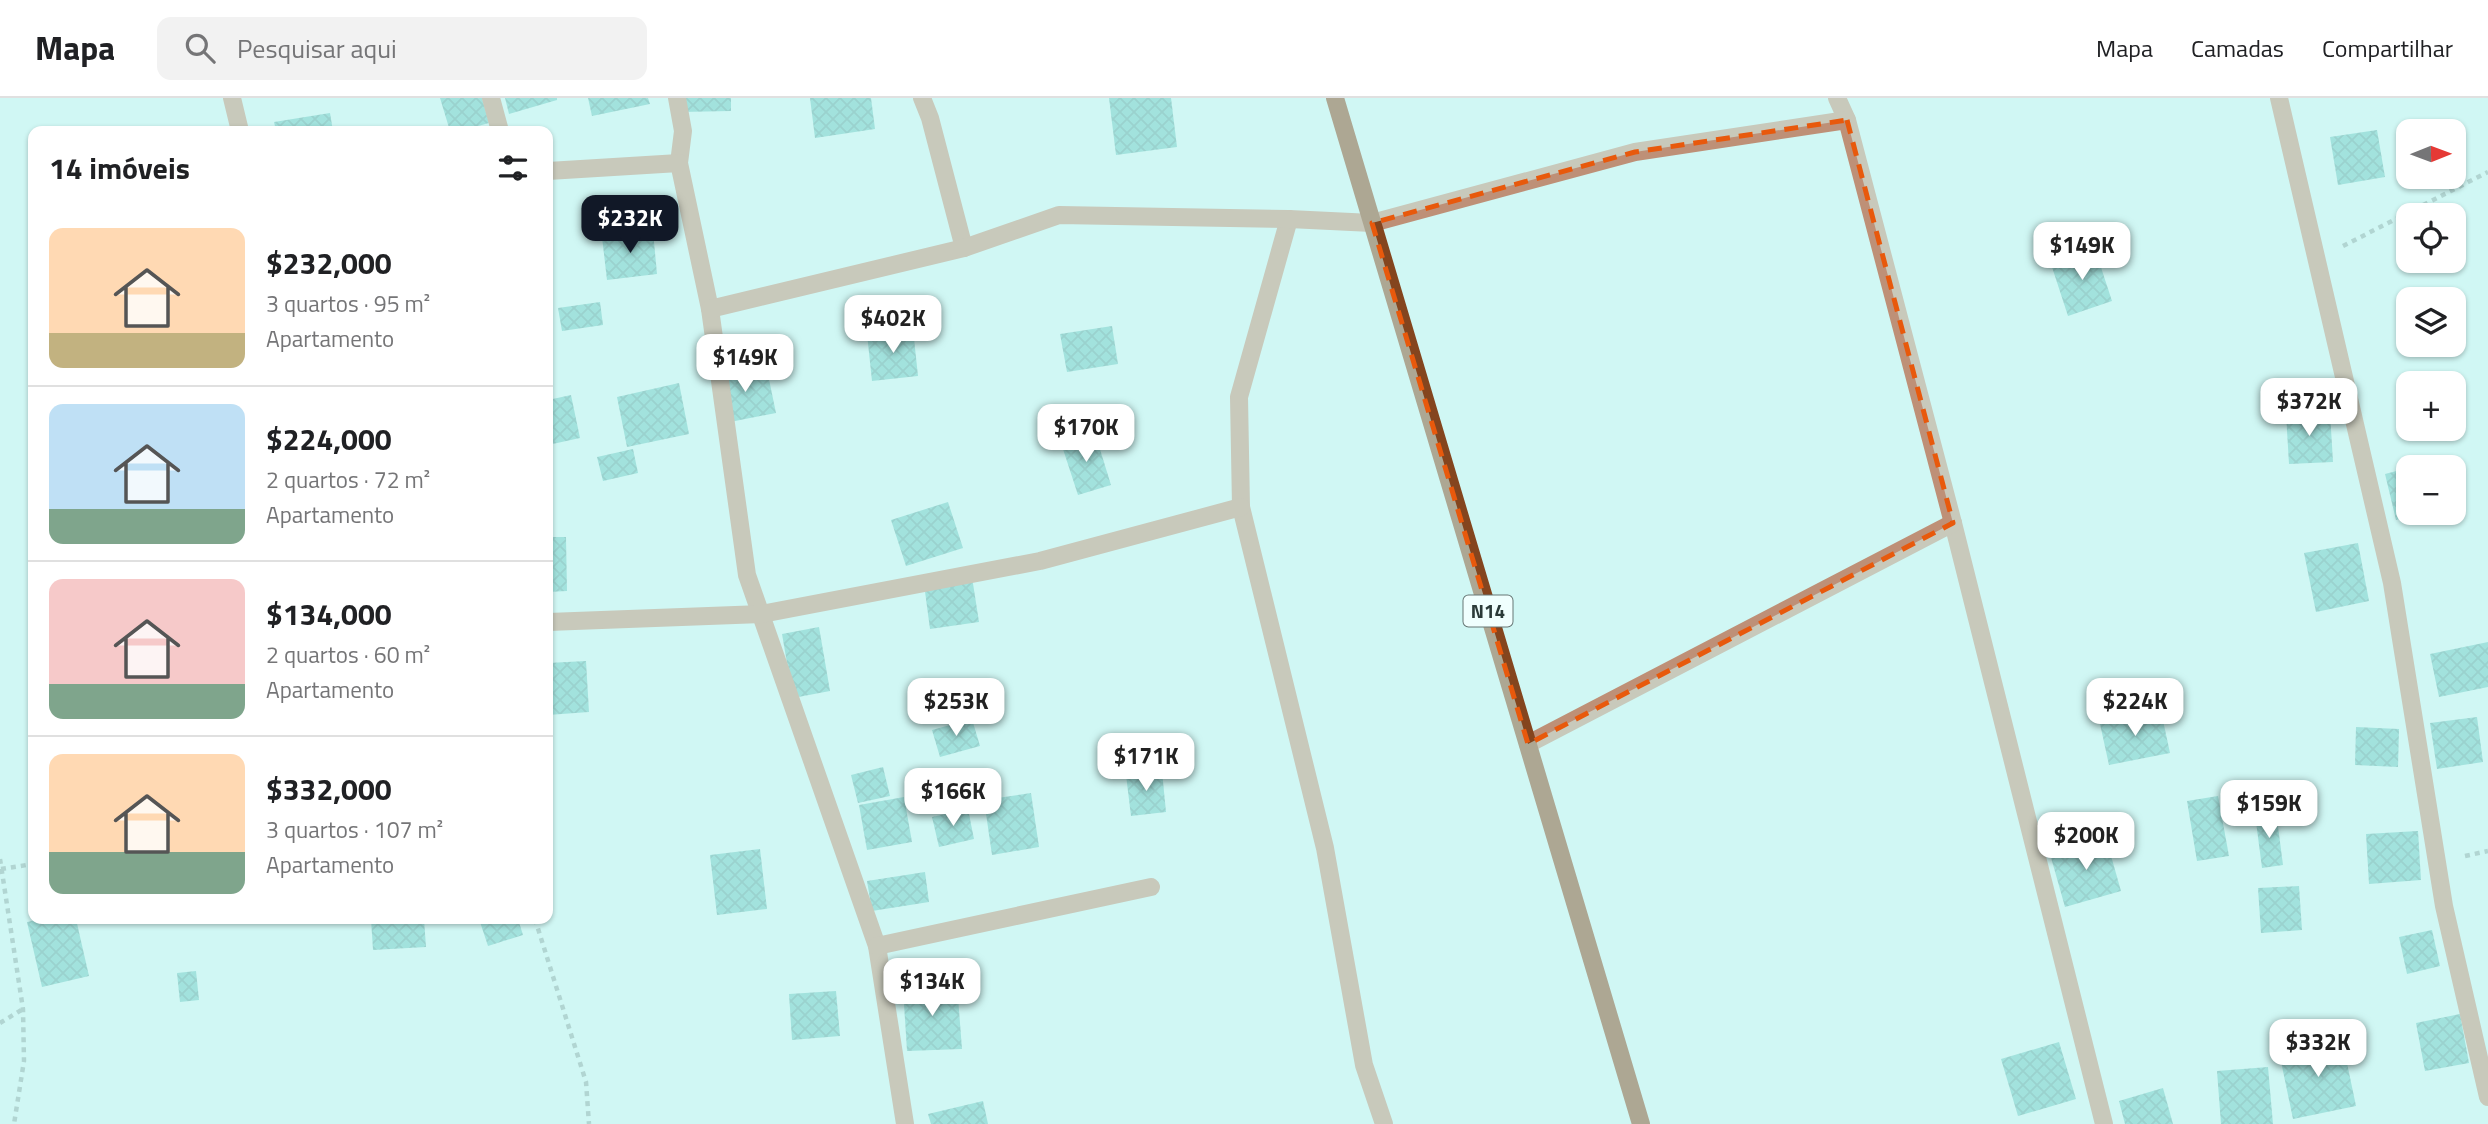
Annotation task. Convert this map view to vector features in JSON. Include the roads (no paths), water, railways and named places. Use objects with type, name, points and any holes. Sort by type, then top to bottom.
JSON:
[{"type":"main road","name":"N14","points":[[1335,98],[1641,1124]]},
{"type":"street","points":[[232,98],[239,126]]},
{"type":"street","points":[[491,98],[499,126]]},
{"type":"street","points":[[677,98],[683,131],[679,163],[710,309],[747,575],[877,946],[905,1124]]},
{"type":"street","points":[[922,98],[930,118],[964,248]]},
{"type":"street","points":[[1837,98],[1847,120],[1953,523],[2104,1124]]},
{"type":"street","points":[[2279,98],[2392,583],[2444,906],[2488,1097]]},
{"type":"street","points":[[710,309],[964,248],[1059,215],[1373,223],[1635,152],[1847,120]]},
{"type":"street","points":[[553,171],[679,163]]},
{"type":"street","points":[[1289,219],[1239,397],[1241,507],[1325,848],[1364,1065],[1384,1124]]},
{"type":"street","points":[[553,622],[762,614],[1040,561],[1241,507]]},
{"type":"street","points":[[1528,744],[1953,523]]},
{"type":"street","points":[[877,946],[1152,887]]}]
